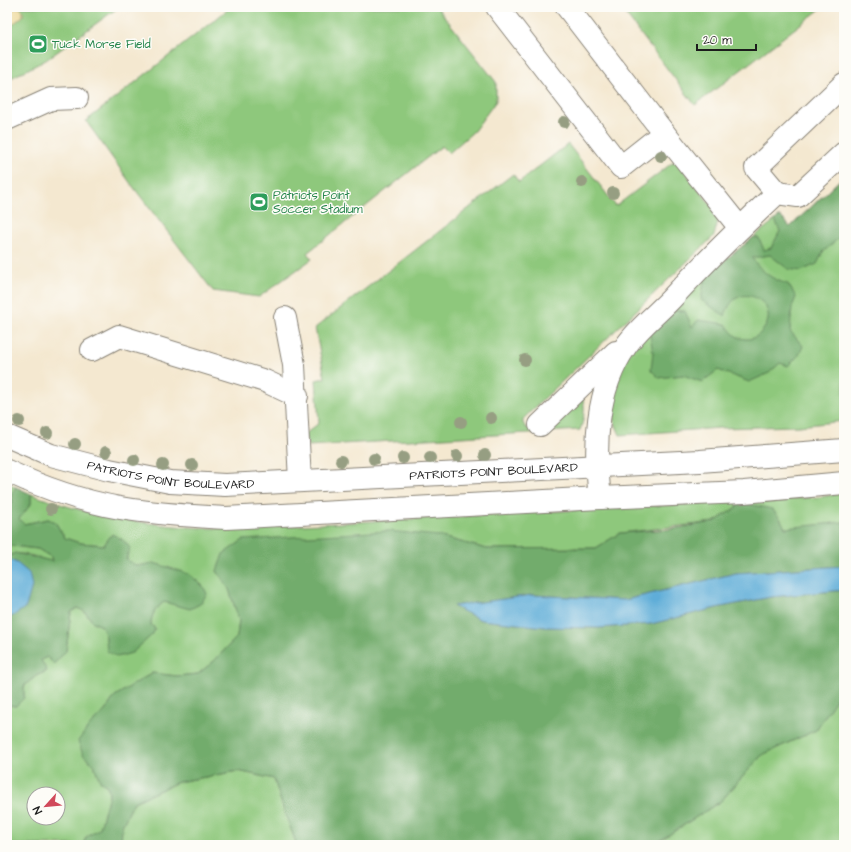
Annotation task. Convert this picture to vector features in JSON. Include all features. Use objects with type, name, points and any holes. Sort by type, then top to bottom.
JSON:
[{"type":"street","points":[[497,7],[621,167],[664,133]]},
{"type":"street","points":[[567,7],[664,133],[740,228]]},
{"type":"street","points":[[844,84],[756,168],[777,193],[798,196],[844,153]]},
{"type":"street","points":[[7,119],[51,99],[77,98]]},
{"type":"street","points":[[540,425],[667,303],[707,259],[777,193]]},
{"type":"street","points":[[284,318],[294,365],[297,396],[300,481]]},
{"type":"street","points":[[600,498],[596,466],[600,411],[605,389],[612,369],[636,333]]},
{"type":"street","points":[[92,350],[119,336],[265,380],[297,396]]},
{"type":"street","name":"PATRIOTS POINT BOULEVARD","points":[[7,436],[52,455],[109,470],[170,482],[225,485],[700,461],[844,450]]},
{"type":"street","points":[[7,471],[27,480],[80,498],[119,508],[170,515],[226,518],[600,498],[744,492],[844,484]]},
{"type":"green space","name":"Tuck Morse Field","points":[[7,7],[119,7],[46,60],[7,80]]},
{"type":"green space","name":"Patriots Point Soccer Stadium","points":[[231,7],[437,7],[496,82],[496,101],[474,131],[449,153],[442,146],[307,253],[312,259],[259,297],[213,291],[131,184],[86,121]]},
{"type":"green space","points":[[620,7],[823,7],[695,105]]},
{"type":"green space","points":[[568,144],[616,206],[676,160],[714,209],[718,221],[714,236],[523,419],[523,423],[526,428],[543,429],[582,396],[584,413],[580,430],[308,446],[305,434],[319,423],[316,380],[325,378],[315,328],[513,174],[519,182]]},
{"type":"green space","points":[[844,176],[844,421],[799,426],[720,428],[620,435],[612,416],[612,395],[625,356],[705,276],[780,216],[790,227]]},
{"type":"green space","points":[[844,176],[844,229],[841,236],[823,252],[817,264],[801,271],[788,269],[770,255],[752,258],[767,274],[788,284],[796,297],[792,307],[790,331],[803,346],[799,355],[788,366],[780,363],[769,373],[749,382],[718,370],[702,382],[683,375],[659,378],[651,370],[653,352],[649,330],[668,310],[685,311],[692,327],[698,320],[726,324],[732,332],[743,339],[750,339],[758,335],[763,330],[768,320],[767,311],[763,303],[756,298],[747,296],[739,297],[731,304],[725,316],[701,300],[705,276],[754,237],[759,238],[764,250],[771,248],[780,231],[775,220],[780,216],[790,227]]},
{"type":"green space","points":[[7,483],[16,487],[12,494],[13,502],[7,509]]},
{"type":"green space","points":[[16,487],[31,494],[31,504],[19,519],[24,524],[48,519],[55,522],[65,538],[80,543],[104,545],[112,534],[123,540],[130,548],[127,560],[137,566],[154,563],[189,574],[203,586],[207,594],[200,604],[190,609],[164,602],[153,614],[151,625],[155,628],[153,634],[132,653],[117,657],[107,651],[106,637],[102,626],[93,622],[84,611],[77,608],[71,612],[66,651],[54,664],[47,657],[41,660],[47,671],[36,676],[24,686],[24,698],[16,706],[7,705],[7,666],[10,662],[7,651],[7,618],[13,616],[17,563],[8,559],[9,556],[15,553],[52,561],[51,557],[38,549],[7,544],[7,509],[13,502],[11,494]]},
{"type":"green space","points":[[844,493],[844,522],[785,529],[780,518],[743,503],[714,522],[620,533],[596,548],[487,549],[438,536],[217,571],[229,589],[239,620],[237,637],[214,661],[198,674],[177,676],[152,673],[115,696],[105,711],[90,725],[83,755],[94,765],[100,781],[108,787],[109,795],[100,828],[86,837],[83,845],[7,845],[7,705],[16,706],[24,698],[24,686],[36,676],[47,671],[40,660],[66,651],[71,612],[77,608],[84,611],[93,622],[102,626],[106,637],[107,651],[151,625],[153,614],[156,609],[164,602],[169,603],[154,563],[137,566],[127,560],[127,556],[112,534],[104,545],[80,543],[65,538],[55,522],[48,519],[24,524],[19,519],[31,504],[31,494],[73,508],[139,522],[184,527],[265,527],[820,497]]},
{"type":"green space","points":[[743,503],[772,509],[780,518],[785,528],[844,522],[844,566],[736,573],[625,600],[532,595],[454,606],[481,620],[545,627],[599,628],[651,624],[716,608],[771,597],[844,590],[844,687],[816,730],[762,755],[721,801],[653,845],[297,845],[274,779],[238,771],[178,782],[134,802],[122,826],[121,845],[83,845],[86,837],[100,828],[109,795],[108,787],[100,781],[94,765],[83,755],[78,741],[90,725],[105,711],[115,696],[152,673],[177,676],[198,674],[214,661],[237,637],[239,620],[229,589],[217,571],[223,554],[243,540],[388,531],[438,536],[487,549],[596,548],[620,533],[671,529],[714,522]]},
{"type":"green space","points":[[7,544],[38,549],[51,557],[52,562],[24,554],[14,554],[9,556],[7,555]]},
{"type":"green space","points":[[844,687],[844,845],[653,845],[721,801],[762,755],[816,730]]},
{"type":"green space","points":[[238,771],[274,779],[297,845],[121,845],[122,826],[134,802],[178,782]]},
{"type":"sand","points":[[7,7],[12,9],[19,7],[23,11],[23,16],[7,29]]},
{"type":"water","points":[[7,555],[9,556],[8,559],[17,563],[29,573],[32,586],[26,607],[13,616],[7,618]]},
{"type":"water","points":[[844,566],[844,590],[771,597],[716,608],[651,624],[599,628],[545,627],[481,620],[453,606],[532,595],[625,600],[736,573]]},
{"type":"place","name":"Tuck Morse Field","points":[[38,44]]},
{"type":"place","name":"Patriots Point Soccer Stadium","points":[[259,202]]}]
